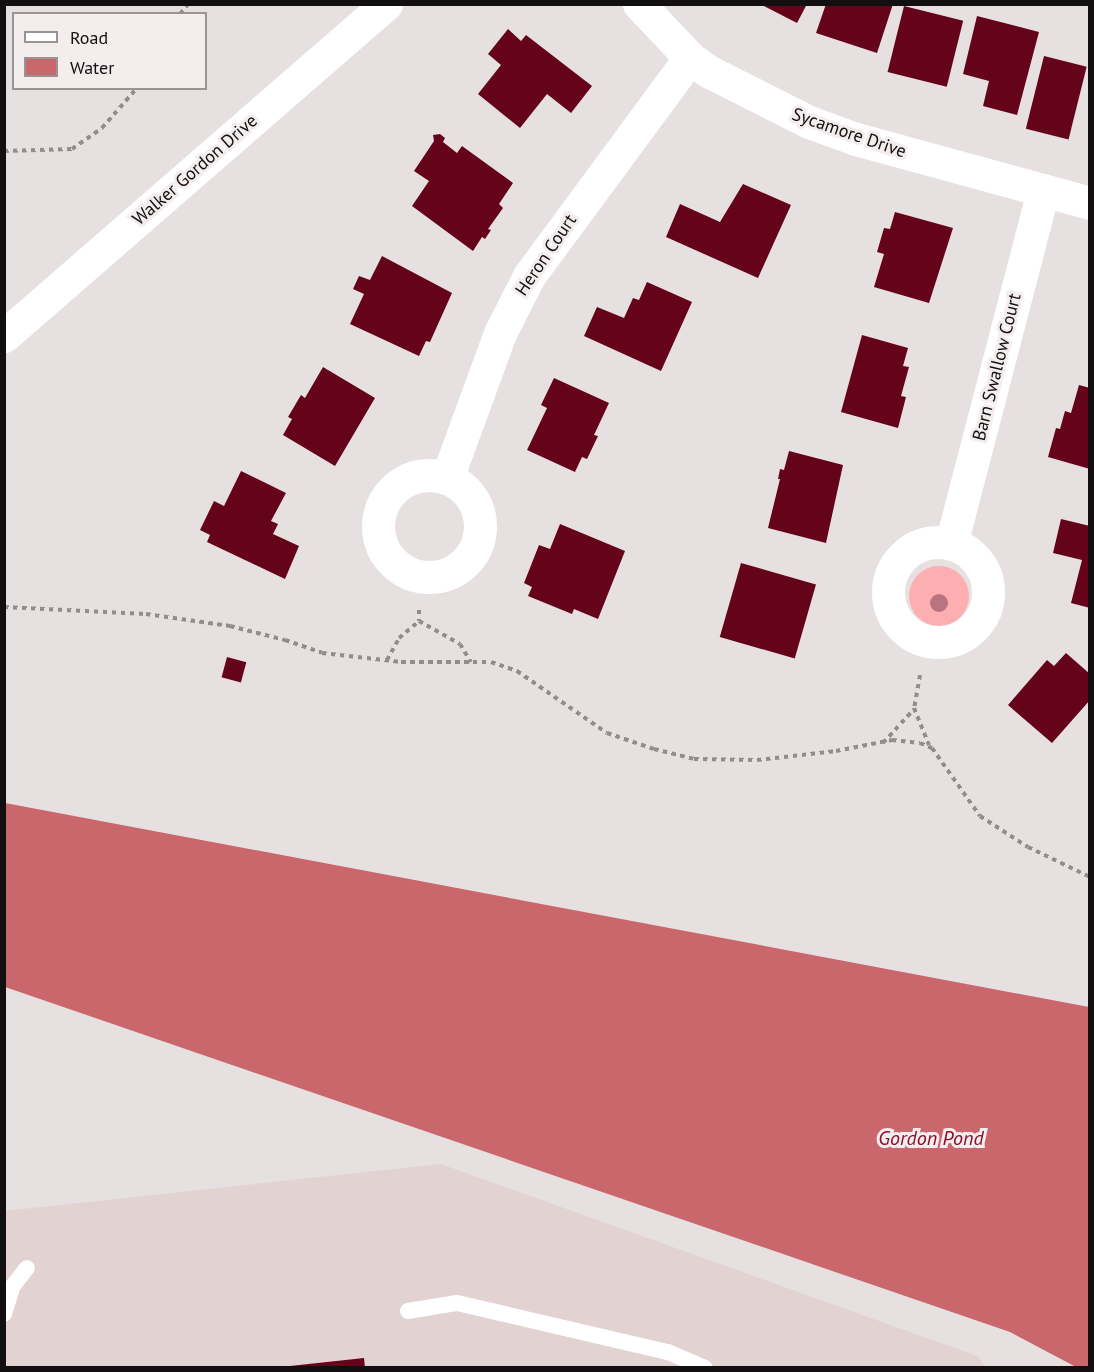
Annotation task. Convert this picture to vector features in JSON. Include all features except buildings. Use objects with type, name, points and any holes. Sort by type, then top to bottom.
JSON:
[{"type":"street","name":"Walker Gordon Drive","points":[[4,336],[386,4]]},
{"type":"street","name":"Sycamore Drive","points":[[639,4],[690,58],[727,82],[809,122],[856,139],[1089,203]]},
{"type":"street","name":"Heron Court","points":[[447,478],[500,333],[529,276],[690,58]]},
{"type":"street","name":"Barn Swallow Court","points":[[951,544],[1043,190]]},
{"type":"lane","points":[[4,1314],[12,1287],[27,1268]]},
{"type":"lane","points":[[408,1311],[457,1303],[668,1352],[705,1368]]},
{"type":"path","points":[[4,151],[72,149],[102,128],[135,90]]},
{"type":"path","points":[[4,607],[146,614],[230,626],[285,640],[322,653],[387,660],[491,662],[517,671],[607,733],[654,749],[694,759],[757,760],[903,740],[929,746]]},
{"type":"path","points":[[387,660],[399,638],[419,621],[419,610]]},
{"type":"path","points":[[419,621],[460,644],[471,662]]},
{"type":"path","points":[[883,743],[914,708],[920,675]]},
{"type":"path","points":[[914,708],[929,746],[980,816],[1028,847],[1089,877]]},
{"type":"shaded area","points":[[933,566],[945,566],[961,574],[967,584],[969,596],[967,608],[961,618],[945,626],[933,626],[917,618],[909,602],[909,590],[917,574]]},
{"type":"shaded area","points":[[441,1164],[977,1356],[986,1367],[5,1367],[4,1211]]},
{"type":"water","name":"Gordon Pond","points":[[5,803],[1089,1007],[1089,1367],[1076,1367],[1010,1332],[5,987]]}]
